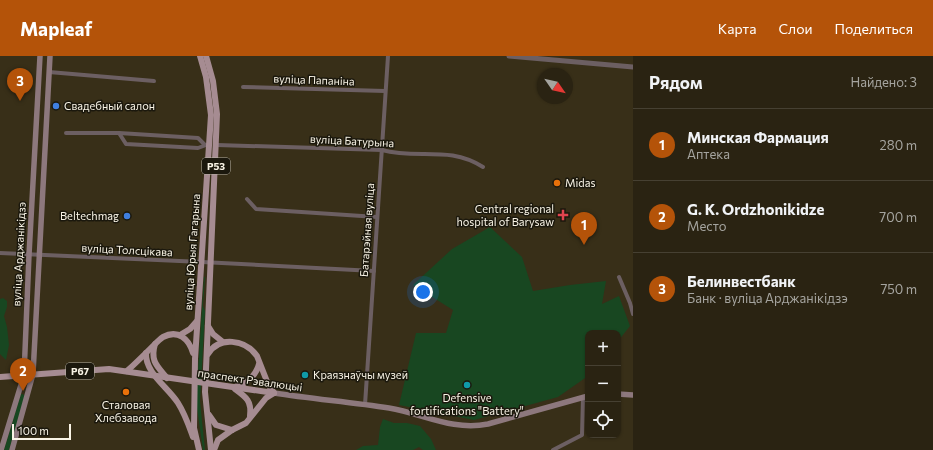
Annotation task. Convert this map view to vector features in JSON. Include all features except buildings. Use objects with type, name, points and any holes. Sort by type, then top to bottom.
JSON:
[{"type":"main road","name":"вуліца Арджанікідзэ","points":[[1,450],[24,375],[40,56]]},
{"type":"main road","name":"вуліца Арджанікідзэ","points":[[12,450],[33,374],[50,56]]},
{"type":"main road","name":"вуліца Юрыя Гагарына","points":[[198,450],[194,428],[195,359],[211,115],[206,77],[200,56]]},
{"type":"main road","name":"вуліца Юрыя Гагарына","points":[[206,56],[213,81],[217,114],[212,262],[205,392],[211,450]]},
{"type":"main road","points":[[180,335],[190,329],[197,321]]},
{"type":"main road","points":[[208,326],[213,334],[223,342]]},
{"type":"main road","points":[[127,371],[164,337],[175,334],[185,338],[191,345],[195,359]]},
{"type":"main road","points":[[208,354],[213,348],[223,342],[246,346],[254,353],[268,384],[274,393],[266,398],[242,425],[218,440],[214,450]]},
{"type":"main road","points":[[155,344],[153,354],[154,361],[169,378]]},
{"type":"main road","points":[[146,353],[148,367],[179,404],[184,413],[198,450]]},
{"type":"main road","points":[[233,388],[251,378],[259,364]]},
{"type":"main road","name":"праспект Рэвалюцыі","points":[[0,377],[109,369],[233,388],[409,412],[456,426],[477,426],[585,397]]},
{"type":"main road","name":"Р67","points":[[233,388],[248,399],[251,408],[250,417]]},
{"type":"main road","points":[[621,394],[633,395]]},
{"type":"main road","points":[[208,414],[216,425],[232,430]]},
{"type":"street","name":"Батарэйная вуліца","points":[[365,405],[388,56]]},
{"type":"street","points":[[509,56],[633,67]]},
{"type":"street","points":[[49,72],[154,81]]},
{"type":"street","name":"вуліца Папаніна","points":[[243,87],[385,91]]},
{"type":"street","points":[[66,133],[119,133],[198,138],[208,145]]},
{"type":"street","points":[[119,133],[126,144],[198,148],[208,145]]},
{"type":"street","name":"вуліца Батурына","points":[[217,145],[382,150],[400,153],[453,154],[474,161],[484,167]]},
{"type":"street","points":[[246,199],[256,209],[377,217]]},
{"type":"street","name":"вуліца Толсцікава","points":[[0,253],[212,262],[374,272]]},
{"type":"street","points":[[619,277],[633,314]]},
{"type":"street","points":[[553,450],[582,435],[585,397]]},
{"type":"green space","points":[[490,227],[522,257],[533,291],[606,281],[602,304],[619,296],[630,326],[621,337],[621,330],[585,330],[585,378],[558,397],[474,420],[399,405],[416,333],[446,333],[453,310],[413,285],[452,249]]},
{"type":"green space","points":[[204,277],[203,306],[205,311],[200,401],[205,450],[203,450],[196,401]]},
{"type":"green space","points":[[3,298],[7,301],[4,316],[9,345],[6,360],[0,354],[0,299]]},
{"type":"green space","points":[[21,394],[25,395],[9,450],[4,450]]},
{"type":"green space","points":[[383,419],[394,423],[407,423],[420,426],[431,439],[436,450],[423,450],[419,447],[413,450],[356,450],[363,446],[378,445],[380,427]]},
{"type":"place","name":"Белинвестбанк","points":[[20,101]]},
{"type":"place","name":"Свадебный салон","points":[[56,106]]},
{"type":"place","name":"Midas","points":[[557,183]]},
{"type":"place","name":"Central regional hospital of Barysaw","points":[[563,215]]},
{"type":"place","name":"Beltechmag","points":[[127,216]]},
{"type":"place","name":"Минская Фармация","points":[[584,245]]},
{"type":"place","name":"Краязнаўчы музей","points":[[305,375]]},
{"type":"place","name":"Defensive fortifications \"Battery\"","points":[[467,385]]},
{"type":"place","name":"G. K. Ordzhonikidze","points":[[23,391]]},
{"type":"place","name":"Сталовая Хлебзавода","points":[[126,392]]}]
